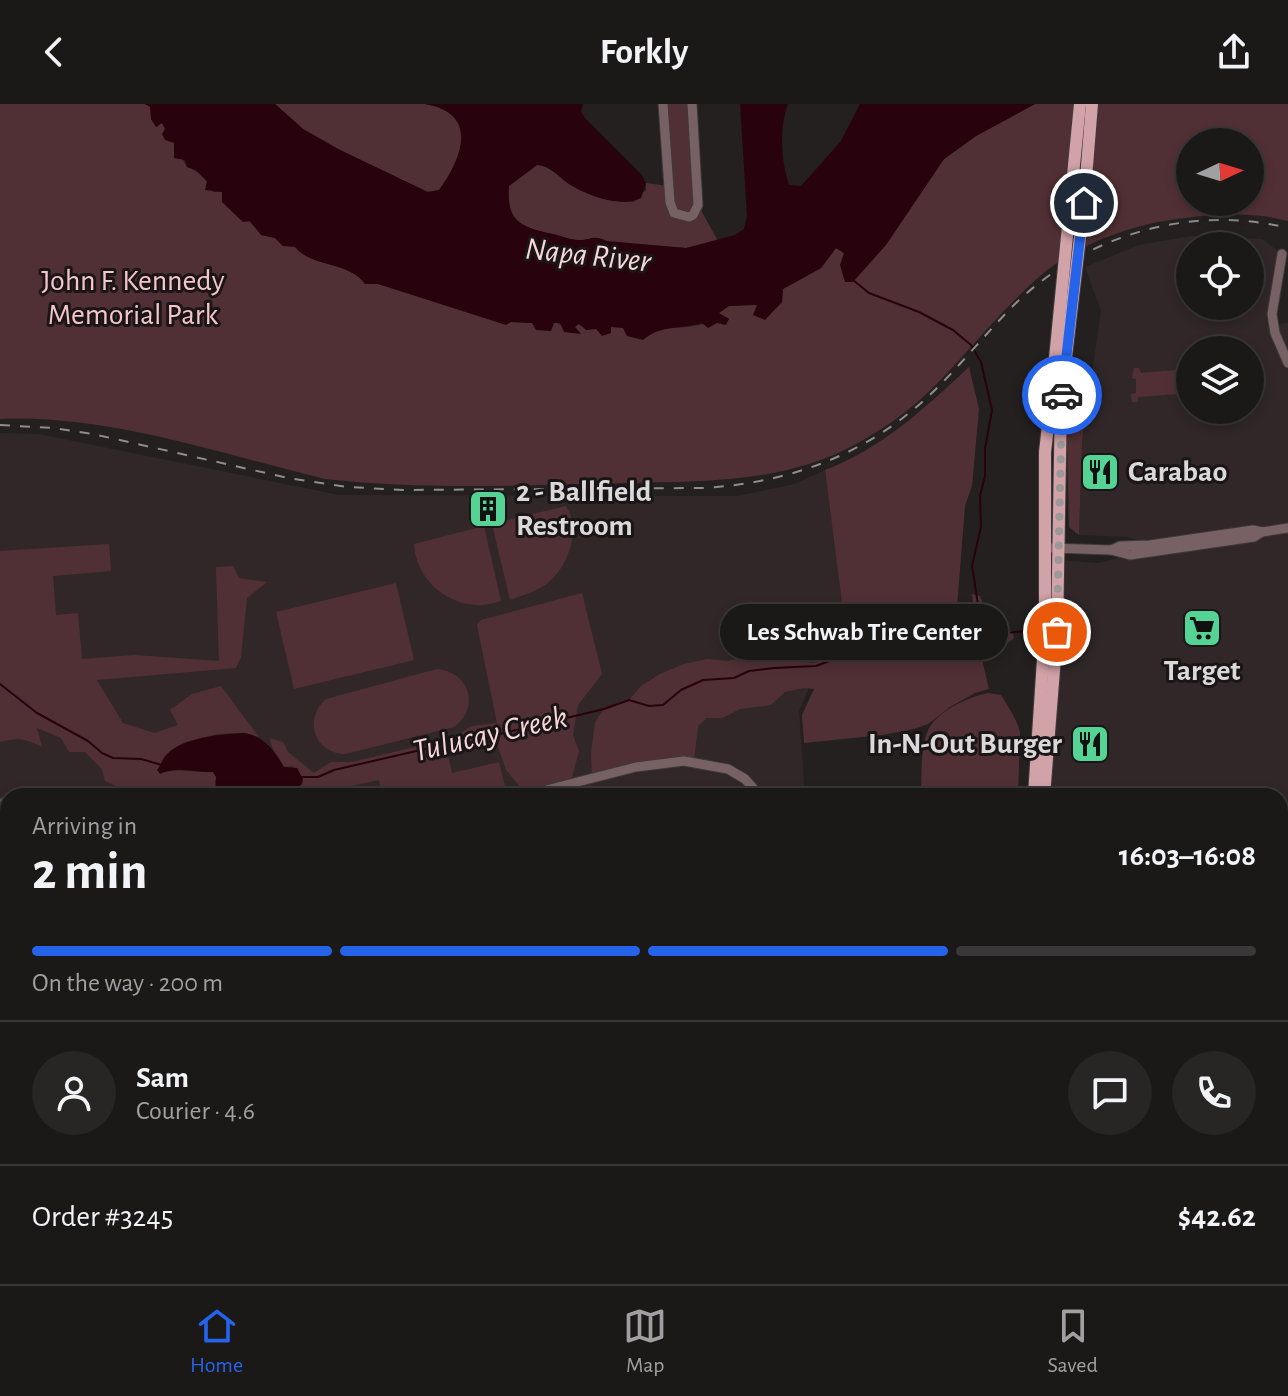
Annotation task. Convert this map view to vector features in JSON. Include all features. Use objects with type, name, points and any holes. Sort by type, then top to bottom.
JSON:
[{"type":"main road","points":[[1035,788],[1057,632],[1052,548],[1056,399],[1080,104]]},
{"type":"main road","points":[[1056,399],[1084,203],[1092,104]]},
{"type":"main road","points":[[1044,718],[1044,788]]},
{"type":"street","points":[[663,104],[670,202],[674,213],[683,217],[693,215],[698,205],[692,104]]},
{"type":"street","points":[[1282,254],[1272,314],[1275,333],[1288,363]]},
{"type":"street","points":[[1052,548],[1145,554],[1254,537],[1262,532],[1288,528]]},
{"type":"street","points":[[554,788],[673,761],[703,762],[728,769],[745,779],[752,788]]},
{"type":"street","points":[[226,1284],[250,1284]]},
{"type":"shaded area","points":[[1176,239],[1176,320],[1264,320],[1264,240],[1282,254],[1273,325],[1288,323],[1288,524],[1150,545],[1127,537],[1079,535],[1082,443],[1101,311],[1085,267],[1139,245]]},
{"type":"shaded area","points":[[0,433],[39,434],[339,495],[737,496],[795,484],[825,470],[843,611],[799,711],[804,788],[0,788]]},
{"type":"shaded area","points":[[1288,532],[1288,788],[1044,788],[1058,560],[1098,563],[1130,555]]},
{"type":"green space","name":"John F. Kennedy Memorial Park","points":[[0,104],[145,104],[151,107],[151,119],[157,127],[162,122],[187,167],[203,177],[213,192],[222,192],[262,235],[275,238],[283,246],[295,246],[311,258],[350,271],[366,284],[378,284],[510,322],[532,323],[550,331],[554,322],[580,333],[575,327],[579,323],[656,329],[688,327],[729,319],[718,313],[729,306],[758,304],[765,319],[782,302],[783,289],[821,268],[836,248],[844,253],[916,200],[944,159],[976,136],[1035,104],[1288,104],[1288,221],[1262,216],[1264,128],[1176,128],[1176,216],[1211,216],[1166,221],[1108,236],[1055,264],[1009,306],[906,412],[856,444],[792,469],[748,477],[679,482],[502,486],[368,483],[325,479],[122,429],[40,419],[0,419]]},
{"type":"green space","points":[[275,104],[425,104],[442,109],[453,117],[461,138],[459,151],[439,190],[427,192],[303,129]]},
{"type":"green space","points":[[663,104],[692,104],[698,205],[718,241],[686,248],[607,242],[595,238],[577,240],[532,229],[513,215],[509,186],[537,165],[551,170],[585,192],[618,201],[634,202],[646,190],[646,183],[668,186]]},
{"type":"green space","points":[[969,367],[979,409],[972,486],[965,506],[957,607],[949,629],[894,631],[855,620],[843,611],[825,470],[884,439]]},
{"type":"green space","points":[[1091,367],[1082,443],[1079,535],[1069,527],[1067,444],[1061,399],[1062,392],[1072,393],[1079,388]]},
{"type":"green space","points":[[1134,368],[1139,368],[1141,373],[1176,370],[1176,394],[1138,397],[1138,402],[1132,402],[1136,379],[1132,378]]},
{"type":"green space","points":[[566,506],[573,535],[563,566],[546,584],[510,600],[492,524]]},
{"type":"green space","points":[[484,526],[501,601],[482,605],[464,603],[442,594],[420,567],[414,544]]},
{"type":"green space","points":[[109,544],[111,571],[53,576],[56,615],[78,613],[82,659],[135,655],[219,661],[216,567],[233,566],[239,578],[267,582],[247,598],[241,657],[236,668],[97,680],[123,723],[154,733],[178,725],[170,710],[192,694],[221,686],[259,737],[245,733],[217,734],[183,743],[162,760],[161,765],[165,772],[213,772],[216,788],[120,788],[105,781],[102,769],[85,752],[69,752],[61,738],[37,728],[42,747],[22,740],[0,742],[0,551]]},
{"type":"green space","points":[[396,583],[414,660],[294,689],[276,612]]},
{"type":"green space","points":[[582,593],[602,674],[578,705],[573,735],[579,751],[570,785],[521,788],[506,770],[498,747],[490,741],[478,740],[455,746],[452,738],[472,726],[497,723],[477,625],[481,620]]},
{"type":"green space","points":[[972,594],[980,596],[989,625],[1012,631],[1014,638],[981,655],[989,689],[950,707],[928,724],[882,735],[804,743],[802,715],[814,689],[804,688],[785,692],[771,705],[740,709],[722,718],[707,718],[698,726],[694,761],[592,779],[595,722],[604,709],[629,700],[641,686],[660,674],[684,664],[707,659],[728,661],[780,647],[786,652],[798,652],[801,661],[813,663],[847,650],[900,646],[968,634],[976,630]]},
{"type":"green space","points":[[437,669],[457,677],[468,692],[467,710],[454,727],[345,754],[326,748],[315,734],[315,716],[326,699]]},
{"type":"green space","points":[[988,693],[1001,695],[1015,718],[1020,732],[1018,788],[921,788],[923,748],[931,725],[944,712]]},
{"type":"green space","points":[[270,738],[283,742],[288,752],[314,773],[331,762],[352,762],[449,739],[450,747],[443,750],[444,756],[449,758],[452,773],[499,762],[505,788],[381,788],[379,780],[342,788],[296,788],[302,784],[293,766],[284,767]]},
{"type":"water","name":"Napa River","points":[[145,104],[275,104],[303,129],[428,192],[439,190],[448,177],[455,164],[461,138],[459,126],[453,117],[442,109],[425,104],[583,104],[581,112],[585,118],[641,174],[646,183],[641,198],[624,202],[585,193],[550,169],[537,165],[509,186],[513,215],[532,229],[572,239],[598,238],[686,248],[735,235],[744,229],[747,216],[740,104],[788,104],[782,134],[784,166],[789,185],[801,186],[841,141],[860,104],[1035,104],[976,136],[944,159],[886,245],[853,282],[845,282],[840,265],[844,253],[836,248],[821,268],[783,289],[782,302],[765,320],[753,315],[757,305],[729,306],[719,313],[729,319],[726,325],[717,323],[708,328],[702,323],[671,328],[643,340],[627,336],[623,328],[611,327],[611,333],[602,336],[596,329],[586,330],[579,324],[575,327],[581,334],[564,332],[560,323],[554,323],[551,331],[536,330],[532,323],[511,322],[506,325],[378,284],[365,284],[350,271],[311,258],[295,247],[283,246],[275,238],[261,235],[250,221],[243,222],[222,202],[222,192],[205,190],[207,181],[196,170],[187,167],[185,160],[174,158],[174,143],[165,140],[162,123],[156,127],[151,119],[150,107]]},
{"type":"water","points":[[245,733],[258,738],[269,746],[284,767],[297,768],[303,779],[302,784],[296,788],[217,788],[213,772],[180,770],[160,774],[157,770],[174,748],[215,736]]},
{"type":"waterway","name":"Tulucay Creek","points":[[853,280],[869,293],[919,312],[953,330],[971,345],[981,362],[992,410],[980,496],[981,527],[972,566],[981,624],[996,634],[1037,630]]},
{"type":"waterway","name":"Tulucay Creek","points":[[1067,626],[1068,603]]},
{"type":"waterway","name":"Tulucay Creek","points":[[300,777],[318,777],[334,770],[451,743],[478,733],[500,734],[629,700],[649,706],[663,705],[681,690],[703,680],[734,678],[749,671],[816,666],[850,653],[884,655],[918,651],[996,634]]},
{"type":"waterway","name":"Tulucay Creek","points":[[0,684],[37,713],[88,741],[102,753],[113,758],[141,759],[162,765]]},
{"type":"railway","points":[[0,425],[93,434],[288,478],[348,487],[403,490],[702,488],[756,482],[833,459],[881,433],[934,391],[1014,305],[1042,281],[1073,260],[1106,244],[1141,231],[1177,223],[1214,220],[1288,228]]},
{"type":"way so far","points":[[1057,632],[1062,395]]},
{"type":"place","name":"Carabao","points":[[1100,472]]},
{"type":"place","name":"2 - Ballfield Restroom","points":[[488,509]]},
{"type":"place","name":"Target","points":[[1202,628]]},
{"type":"place","name":"Les Schwab Tire Center","points":[[1057,632]]},
{"type":"place","name":"In-N-Out Burger","points":[[1090,744]]},
{"type":"route","points":[[1062,395],[1084,203]]}]
